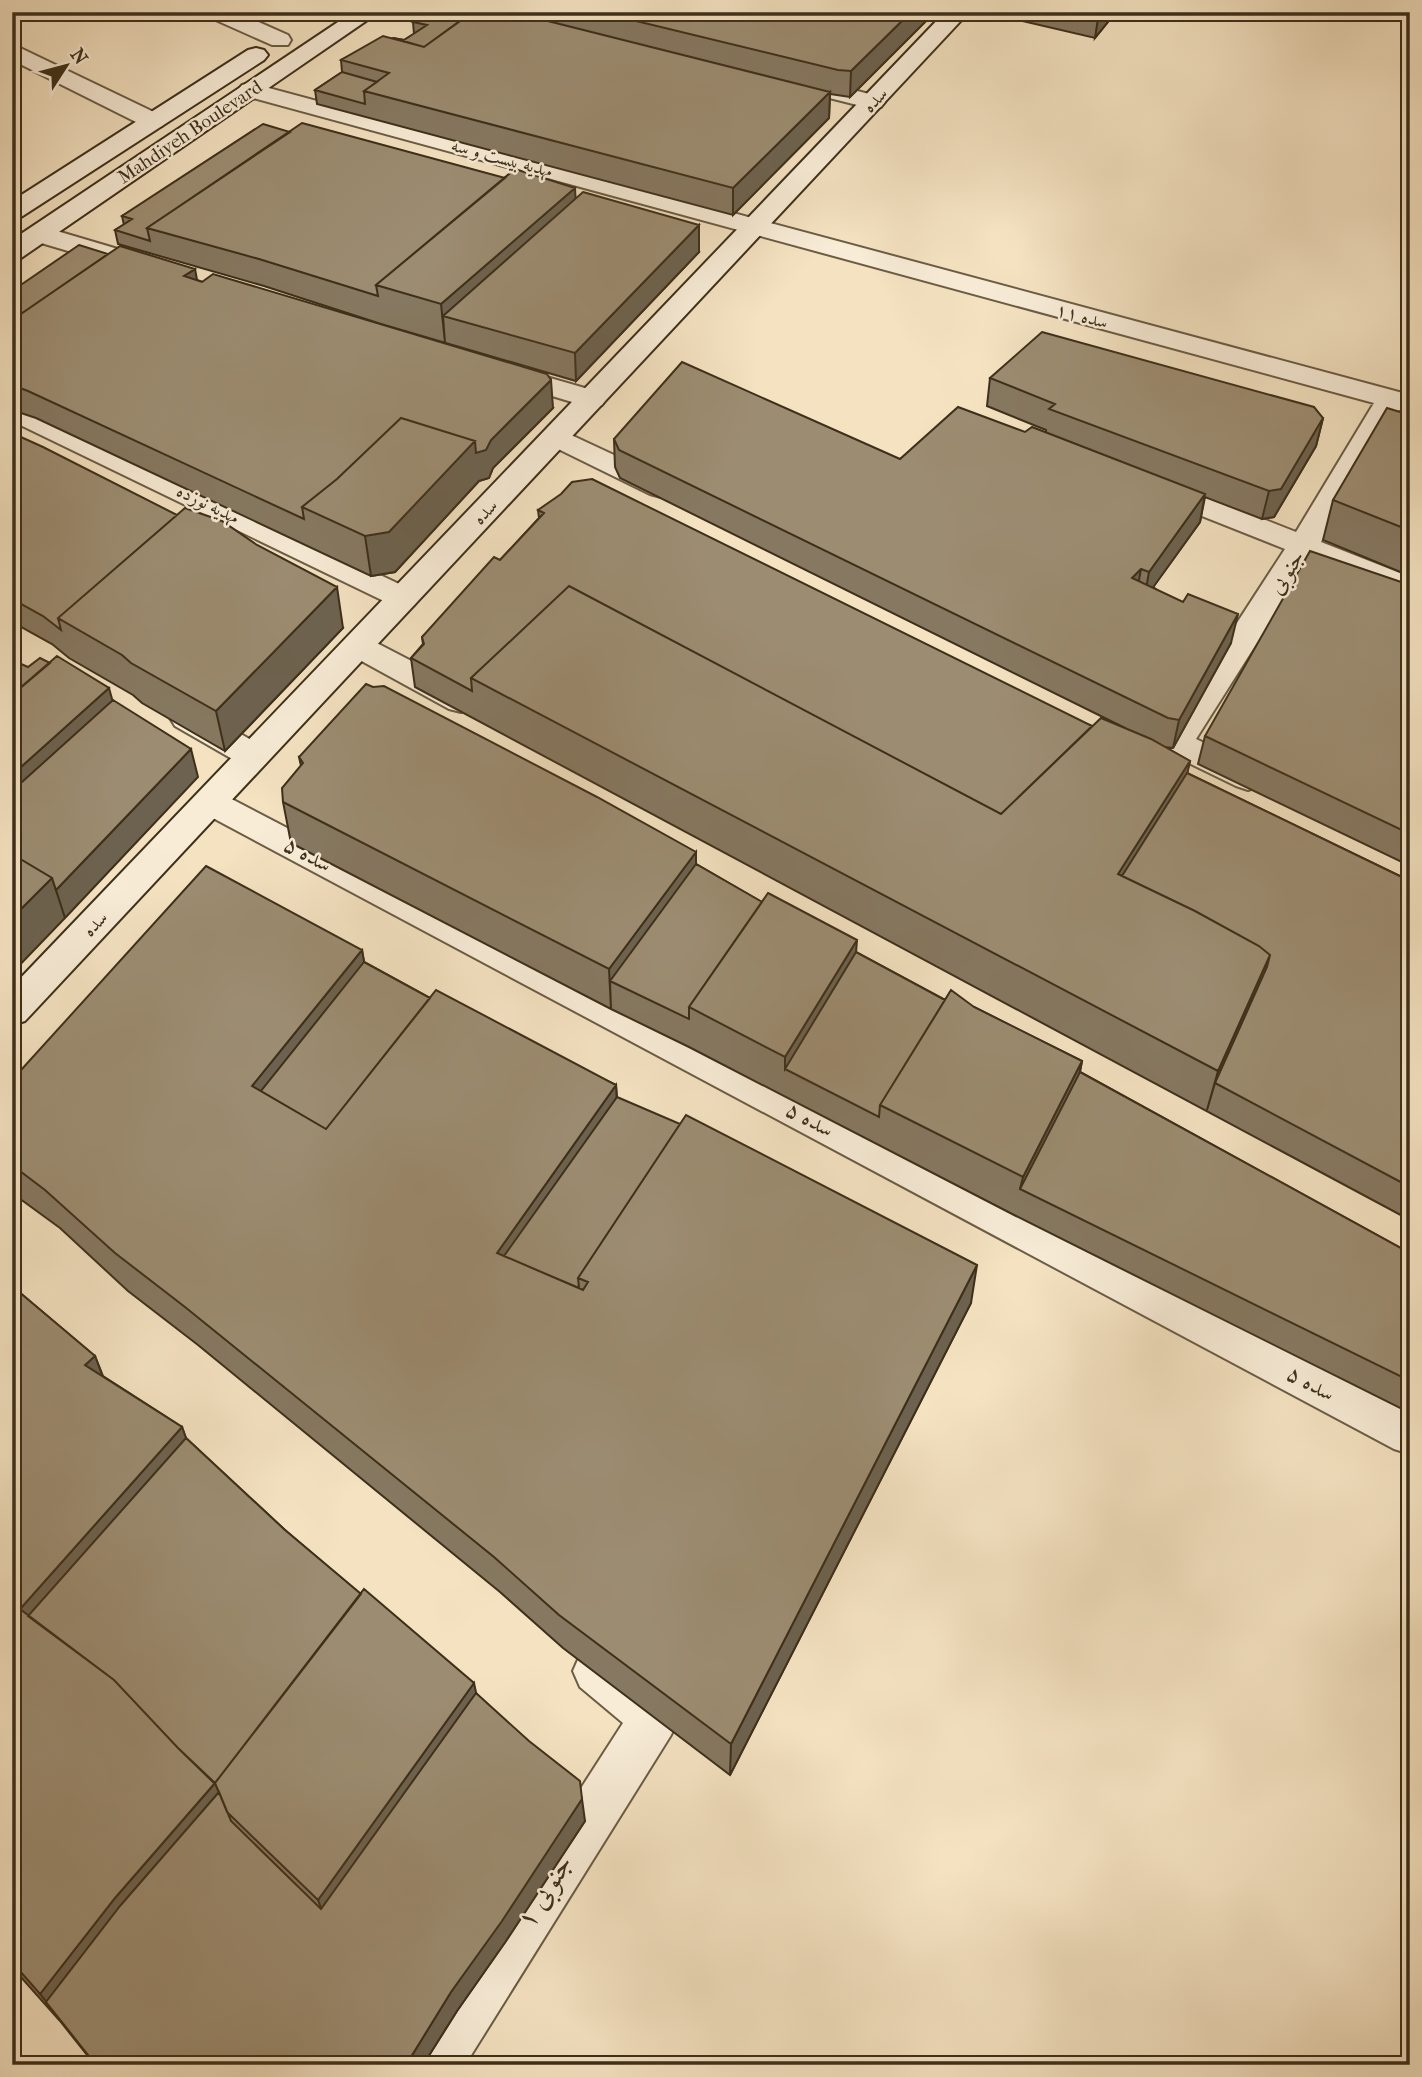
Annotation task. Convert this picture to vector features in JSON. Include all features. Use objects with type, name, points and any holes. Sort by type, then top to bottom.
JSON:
[{"type":"street","points":[[216,12],[280,40]]},
{"type":"street","name":"Mahdiyeh Boulevard","points":[[12,252],[368,12]]},
{"type":"street","name":"سده","points":[[12,1011],[958,12]]},
{"type":"street","name":"Mahdiyeh Boulevard","points":[[16,206],[302,26]]},
{"type":"street","points":[[12,51],[153,121]]},
{"type":"street","points":[[779,79],[873,102]]},
{"type":"street","name":"مهدیه بیست و سه","points":[[250,90],[754,227]]},
{"type":"street","name":"سده ۱۱","points":[[754,227],[1400,402]]},
{"type":"street","points":[[40,234],[158,270]]},
{"type":"street","points":[[473,363],[592,399]]},
{"type":"street","name":"جنوبی","points":[[1176,743],[1400,402]]},
{"type":"street","name":"مهدیه نوزده","points":[[12,410],[403,598]]},
{"type":"street","points":[[556,437],[693,504]]},
{"type":"street","points":[[1135,480],[1410,588]]},
{"type":"street","points":[[358,646],[492,718]]},
{"type":"street","points":[[157,701],[253,756]]},
{"type":"street","points":[[1102,706],[1275,791]]},
{"type":"street","name":"سده ۵","points":[[210,802],[1410,1435]]},
{"type":"street","name":"۱ جنوبی","points":[[434,2065],[654,1718],[568,1647]]},
{"type":"building","points":[[428,12],[470,14],[424,47],[393,38],[404,40],[427,25],[413,22]]},
{"type":"building","points":[[472,12],[512,12],[830,92],[733,188],[364,91],[389,73],[341,60],[383,36],[424,47]]},
{"type":"building","points":[[599,12],[911,12],[851,71]]},
{"type":"building","points":[[342,72],[377,82],[364,91],[365,104],[315,90]]},
{"type":"building","points":[[302,123],[505,178],[376,285],[378,296],[147,228]]},
{"type":"building","points":[[263,124],[290,132],[147,228],[150,241],[115,230],[132,219],[122,216]]},
{"type":"building","points":[[515,169],[575,188],[441,304],[376,285]]},
{"type":"building","points":[[583,192],[699,225],[575,353],[443,316]]},
{"type":"building","points":[[79,245],[108,254],[12,320],[12,291]]},
{"type":"building","points":[[120,246],[195,269],[184,276],[202,282],[213,274],[547,374],[551,380],[491,440],[486,450],[476,453],[475,441],[401,418],[337,479],[302,507],[304,519],[12,385],[12,320]]},
{"type":"building","points":[[1042,332],[1314,407],[1323,418],[1281,489],[1269,491],[1049,409],[1055,404],[990,378]]},
{"type":"building","points":[[682,362],[900,459],[958,407],[1025,432],[1032,427],[1205,494],[1149,572],[1141,569],[1132,578],[1183,602],[1188,594],[1238,614],[1179,720],[1168,718],[619,450],[614,439]]},
{"type":"building","points":[[1387,408],[1410,415],[1410,525],[1406,529],[1333,500]]},
{"type":"building","points":[[401,418],[475,441],[389,532],[365,536],[302,507],[337,479]]},
{"type":"building","points":[[12,433],[177,515],[58,618],[61,630],[43,616],[12,599]]},
{"type":"building","points":[[592,479],[1092,726],[1001,814],[569,586],[471,678],[472,691],[411,658],[424,644],[422,637],[494,557],[500,560],[544,513],[538,510],[561,494],[572,482]]},
{"type":"building","points":[[185,508],[222,521],[257,545],[337,587],[216,711],[58,618]]},
{"type":"building","points":[[1410,533],[1410,544],[1403,541]]},
{"type":"building","points":[[1310,551],[1410,585],[1410,834],[1205,736]]},
{"type":"building","points":[[569,586],[1001,814],[1101,718],[1151,739],[1190,761],[1118,874],[1195,911],[1259,946],[1270,955],[1218,1071],[471,678]]},
{"type":"building","points":[[57,656],[109,688],[12,775],[12,695]]},
{"type":"building","points":[[40,658],[50,663],[12,695],[12,660],[28,667]]},
{"type":"building","points":[[366,684],[373,687],[384,686],[696,852],[609,969],[283,802],[282,788],[303,763],[299,757]]},
{"type":"building","points":[[113,700],[191,749],[56,890],[52,878],[12,854],[12,791]]},
{"type":"building","points":[[1187,773],[1410,881],[1410,1187],[1215,1083],[1270,955],[1259,946],[1195,911],[1122,876]]},
{"type":"building","points":[[12,854],[52,878],[12,918]]},
{"type":"building","points":[[696,864],[762,902],[689,1007],[689,1019],[610,981]]},
{"type":"building","points":[[206,866],[362,950],[252,1086],[326,1129],[436,990],[616,1085],[497,1253],[583,1290],[588,1282],[578,1278],[686,1115],[977,1265],[731,1744],[559,1615],[494,1557],[115,1253],[45,1190],[12,1165],[12,1080]]},
{"type":"building","points":[[768,893],[857,940],[785,1057],[689,1007]]},
{"type":"building","points":[[856,952],[945,1000],[880,1105],[879,1117],[785,1069]]},
{"type":"building","points":[[364,962],[430,998],[326,1129],[261,1091]]},
{"type":"building","points":[[951,990],[974,1007],[1082,1061],[1023,1177],[880,1105]]},
{"type":"building","points":[[1080,1072],[1410,1253],[1410,1381],[1020,1189]]},
{"type":"building","points":[[617,1097],[680,1124],[578,1278],[579,1288],[504,1256]]},
{"type":"building","points":[[12,1286],[95,1356],[85,1365],[182,1427],[20,1609],[114,1680],[215,1783],[115,1898],[40,1994],[12,1962]]},
{"type":"building","points":[[186,1438],[285,1530],[361,1594],[215,1784],[114,1680],[28,1616]]},
{"type":"building","points":[[364,1589],[474,1683],[318,1900],[227,1812],[215,1783]]},
{"type":"building","points":[[476,1693],[529,1741],[580,1781],[582,1799],[502,1921],[451,1992],[406,2065],[96,2065],[46,2002],[120,1906],[219,1792],[231,1821],[321,1909]]}]
